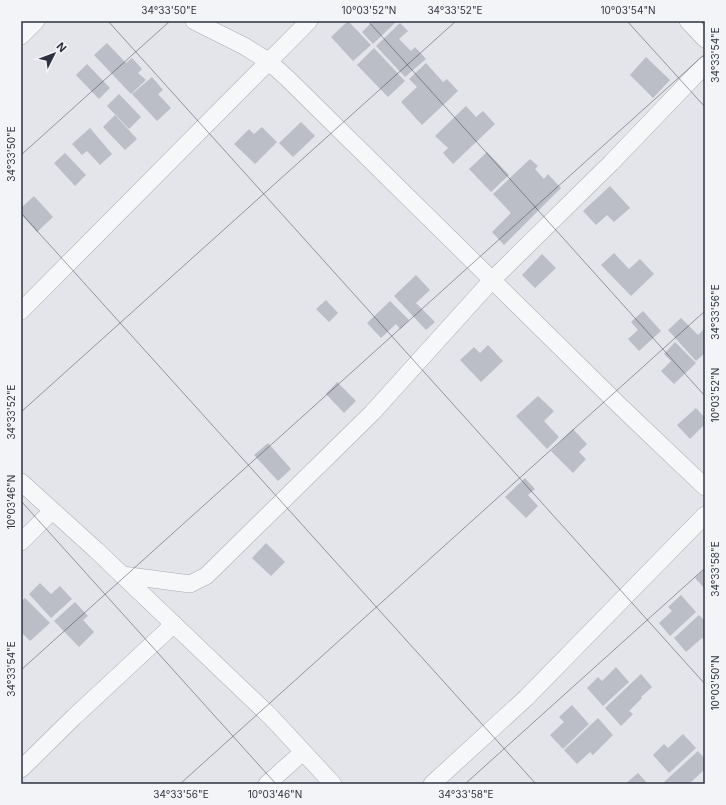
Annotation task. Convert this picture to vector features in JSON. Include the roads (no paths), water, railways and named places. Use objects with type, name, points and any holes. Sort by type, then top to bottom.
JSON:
[{"type":"street","points":[[21,36],[36,21]]},
{"type":"street","points":[[194,21],[244,46],[268,61],[287,78],[620,406],[705,487]]},
{"type":"street","points":[[21,311],[309,21]]},
{"type":"street","points":[[688,21],[705,39]]},
{"type":"street","points":[[122,575],[190,584],[206,576],[372,413],[492,280],[611,163],[705,65]]},
{"type":"street","points":[[21,482],[174,624],[271,718],[333,784]]},
{"type":"street","points":[[21,542],[52,511]]},
{"type":"street","points":[[432,784],[526,698],[705,515]]},
{"type":"street","points":[[21,769],[74,717],[174,624]]},
{"type":"street","points":[[267,784],[303,752]]}]
